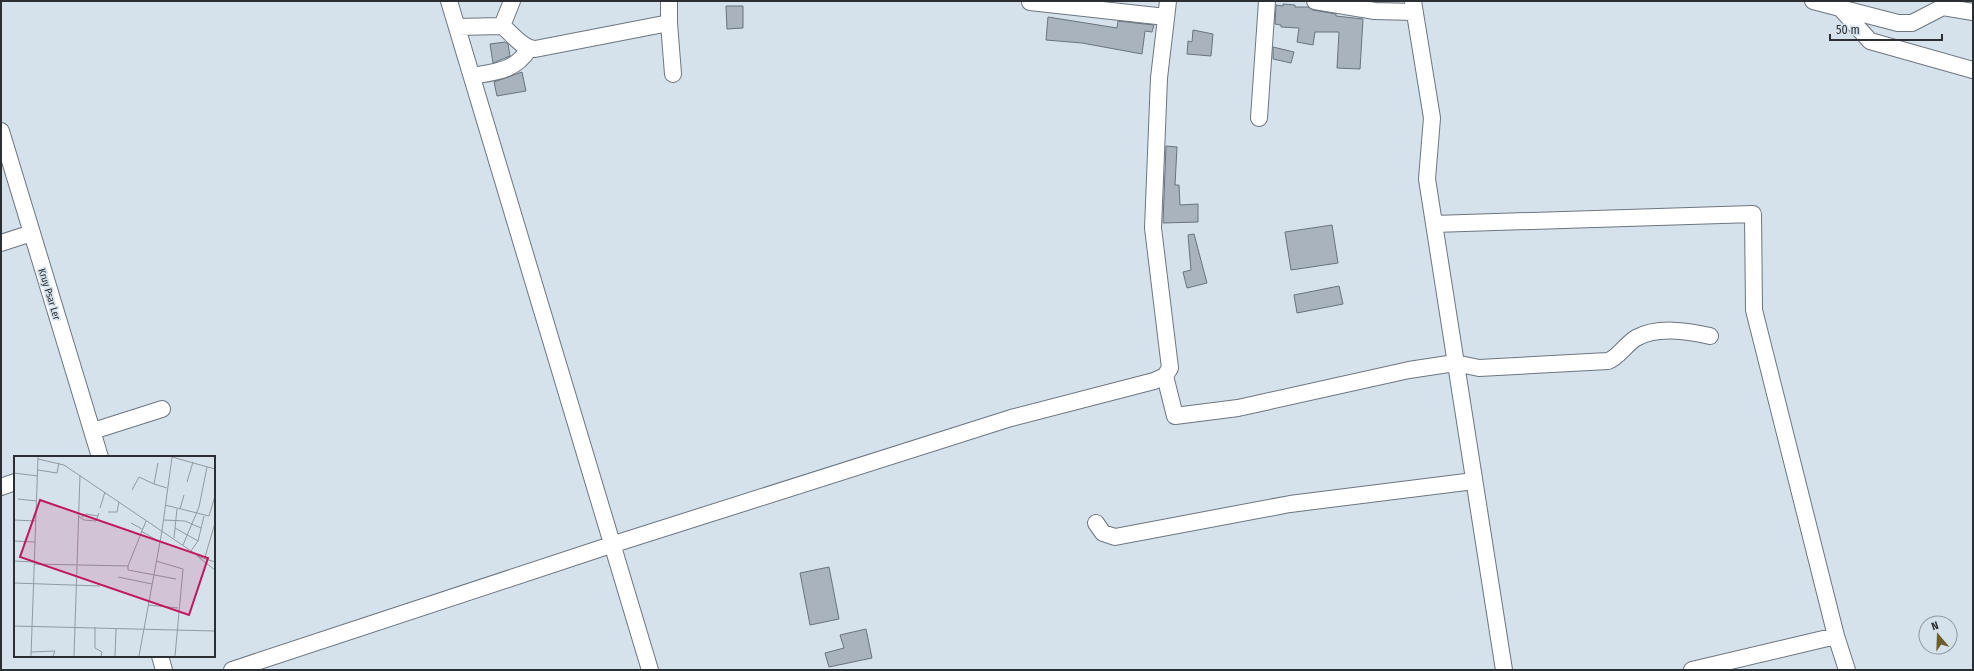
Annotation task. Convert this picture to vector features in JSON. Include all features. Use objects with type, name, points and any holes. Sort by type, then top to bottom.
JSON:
[{"type":"street","points":[[449,1],[611,545],[650,670]]},
{"type":"street","points":[[502,26],[512,1]]},
{"type":"street","points":[[668,1],[673,74]]},
{"type":"street","points":[[232,670],[611,545],[1011,418],[1154,381],[1165,376],[1170,368],[1153,228],[1159,78],[1168,1]]},
{"type":"street","points":[[1259,118],[1267,1]]},
{"type":"street","points":[[1315,1],[1375,11],[1413,6],[1432,118],[1427,179],[1504,670]]},
{"type":"street","points":[[1813,1],[1898,23],[1912,23],[1943,4],[1973,12]]},
{"type":"street","points":[[1030,2],[1166,17]]},
{"type":"street","points":[[1841,9],[1870,41],[1973,70]]},
{"type":"street","points":[[472,76],[506,70],[523,59],[529,49],[669,22]]},
{"type":"street","points":[[457,27],[502,26],[529,49]]},
{"type":"street","name":"Kruy Psar Ler","points":[[1,131],[93,431],[98,456]]},
{"type":"street","points":[[1434,224],[1753,214],[1754,310],[1836,636],[1847,670]]},
{"type":"street","points":[[1,243],[32,233]]},
{"type":"street","points":[[1165,376],[1176,416],[1238,408],[1409,370],[1455,363],[1479,368],[1608,361],[1613,359],[1619,352],[1637,338],[1662,331],[1687,331],[1710,336]]},
{"type":"street","points":[[93,431],[162,410]]},
{"type":"street","points":[[1096,523],[1103,533],[1115,537],[1290,504],[1474,481]]},
{"type":"street","points":[[1,487],[14,482]]},
{"type":"street","points":[[1692,670],[1836,636]]},
{"type":"building","points":[[1283,4],[1295,5],[1295,7],[1308,7],[1313,10],[1336,14],[1336,16],[1363,19],[1360,69],[1337,68],[1339,32],[1315,32],[1313,45],[1297,42],[1299,28],[1281,27],[1281,25],[1275,24],[1276,5],[1283,6]]},
{"type":"building","points":[[726,6],[743,6],[743,28],[727,29]]},
{"type":"building","points":[[1048,17],[1117,28],[1118,21],[1154,25],[1152,32],[1145,31],[1142,54],[1082,43],[1046,40]]},
{"type":"building","points":[[1193,30],[1213,34],[1211,56],[1187,54],[1188,41],[1192,42]]},
{"type":"building","points":[[505,42],[508,44],[510,56],[493,63],[490,44]]},
{"type":"building","points":[[1273,47],[1294,52],[1291,63],[1273,59]]},
{"type":"building","points":[[522,72],[526,91],[497,96],[494,82]]},
{"type":"building","points":[[1166,146],[1177,147],[1175,185],[1179,185],[1180,205],[1198,204],[1198,222],[1163,223]]},
{"type":"building","points":[[1332,225],[1338,263],[1291,270],[1285,232]]},
{"type":"building","points":[[1194,234],[1207,283],[1187,288],[1183,272],[1191,270],[1188,235]]},
{"type":"building","points":[[1339,286],[1343,304],[1297,313],[1294,295]]},
{"type":"building","points":[[829,567],[839,619],[810,625],[800,573]]},
{"type":"building","points":[[866,629],[872,658],[829,667],[825,653],[844,648],[840,635]]}]
